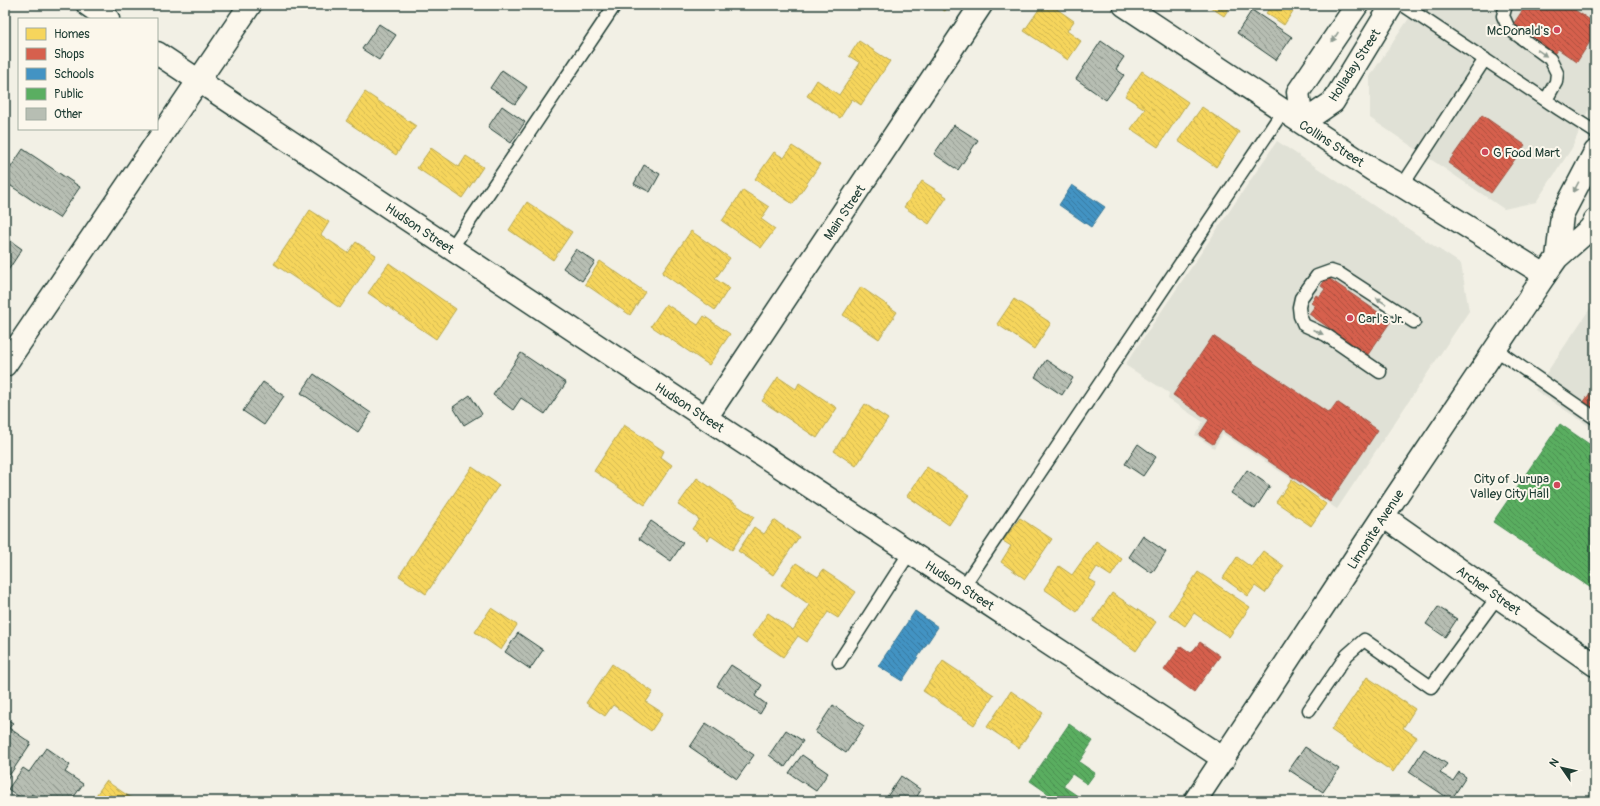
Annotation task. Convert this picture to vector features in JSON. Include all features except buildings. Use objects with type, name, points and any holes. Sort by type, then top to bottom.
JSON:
[{"type":"street","points":[[88,5],[107,18]]},
{"type":"street","points":[[5,365],[250,5]]},
{"type":"street","name":"Main Street","points":[[706,418],[981,5]]},
{"type":"street","name":"Collins Street","points":[[1124,5],[1373,170],[1551,266]]},
{"type":"street","points":[[1302,123],[1298,92],[1357,5]]},
{"type":"street","name":"Holladay Street","points":[[1302,123],[1333,102],[1392,5]]},
{"type":"street","name":"Hudson Street","points":[[158,54],[706,418],[1224,758]]},
{"type":"street","name":"Limonite Avenue","points":[[1551,266],[1562,215],[1595,152]]},
{"type":"street","name":"Limonite Avenue","points":[[1195,801],[1383,516],[1551,266],[1594,224]]},
{"type":"street","name":"Archer Street","points":[[1383,516],[1595,665]]},
{"type":"lane","points":[[451,249],[615,5]]},
{"type":"lane","points":[[1403,5],[1595,132]]},
{"type":"lane","points":[[1506,5],[1502,16],[1509,29],[1550,59],[1557,73],[1556,82],[1546,100]]},
{"type":"lane","points":[[1402,186],[1485,59]]},
{"type":"lane","points":[[963,587],[1283,111]]},
{"type":"lane","points":[[1380,372],[1326,335],[1304,325],[1300,316],[1299,306],[1301,298],[1317,276],[1331,271],[1340,274],[1414,322]]},
{"type":"lane","points":[[1495,349],[1595,418]]},
{"type":"lane","points":[[839,662],[910,552]]},
{"type":"lane","points":[[1309,710],[1347,655],[1364,640],[1431,687],[1498,596]]},
{"type":"shaded area","points":[[1418,5],[1595,5],[1595,95],[1572,148],[1536,202],[1504,209],[1370,118],[1370,76]]},
{"type":"shaded area","points":[[1277,141],[1461,264],[1469,311],[1337,509],[1223,434],[1214,448],[1195,435],[1203,422],[1168,399],[1169,393],[1125,365]]},
{"type":"shaded area","points":[[1595,301],[1595,430],[1535,390]]},
{"type":"place","name":"McDonald's","points":[[1557,30]]},
{"type":"place","name":"G Food Mart","points":[[1485,152]]},
{"type":"place","name":"Carl's Jr.","points":[[1350,318]]},
{"type":"place","name":"City of Jurupa Valley City Hall","points":[[1557,485]]}]
